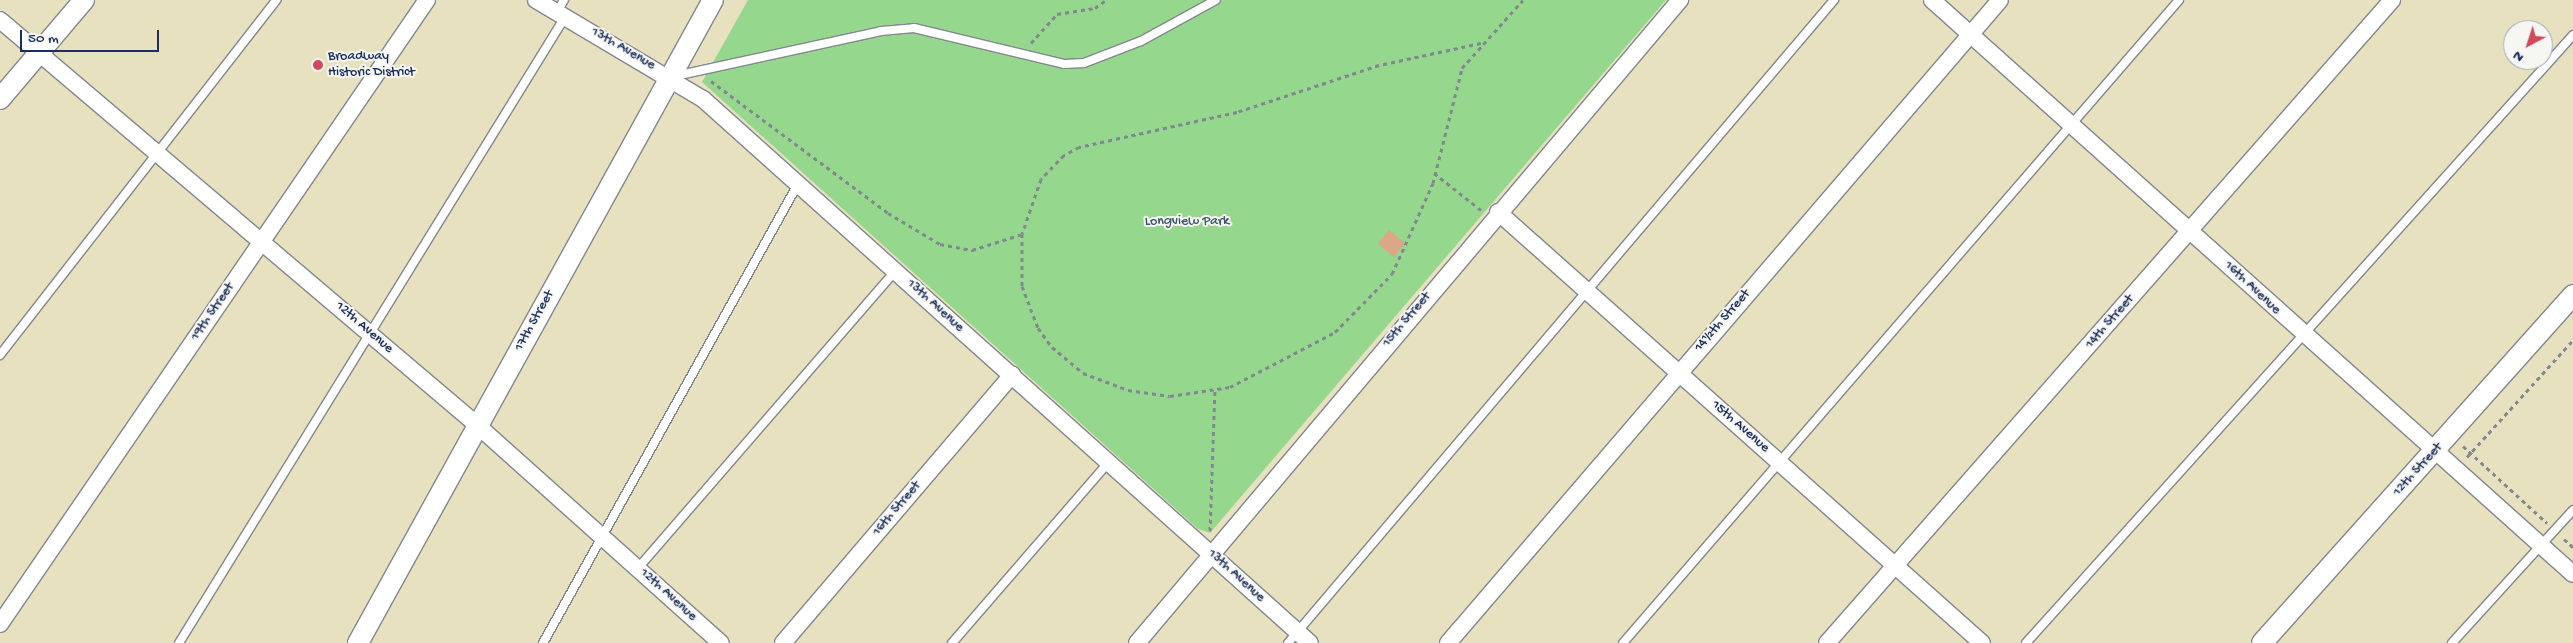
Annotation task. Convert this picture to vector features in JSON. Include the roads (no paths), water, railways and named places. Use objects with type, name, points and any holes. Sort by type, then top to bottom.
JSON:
[{"type":"street","points":[[0,99],[84,0]]},
{"type":"street","name":"19th Street","points":[[0,624],[426,0]]},
{"type":"street","name":"13th Avenue","points":[[536,0],[562,10],[703,99],[1212,554],[1292,637],[1310,643]]},
{"type":"street","name":"17th Street","points":[[358,643],[713,0]]},
{"type":"street","name":"15th Street","points":[[1137,643],[1495,215],[1680,0]]},
{"type":"street","name":"16th Avenue","points":[[1932,0],[2573,574]]},
{"type":"street","name":"14½th Street","points":[[1448,643],[2000,0]]},
{"type":"street","name":"14th Street","points":[[1827,643],[2392,0]]},
{"type":"street","name":"12th Avenue","points":[[0,20],[156,153],[262,240],[478,426],[721,643]]},
{"type":"street","name":"15th Avenue","points":[[1495,215],[1586,289],[1982,643]]},
{"type":"street","name":"12th Street","points":[[2262,643],[2573,295]]},
{"type":"street","name":"16th Street","points":[[783,643],[1012,374]]},
{"type":"lane","points":[[0,355],[276,0]]},
{"type":"lane","points":[[670,77],[881,31],[914,28],[1023,53],[1084,63],[1141,41],[1216,0]]},
{"type":"lane","points":[[1292,637],[1586,289],[1834,0]]},
{"type":"lane","points":[[1623,643],[2179,0]]},
{"type":"lane","points":[[179,643],[370,333],[562,10]]},
{"type":"lane","points":[[2026,643],[2573,35]]},
{"type":"lane","points":[[543,643],[601,535],[798,184]]},
{"type":"lane","points":[[638,568],[896,270]]},
{"type":"lane","points":[[952,643],[1108,462]]},
{"type":"lane","points":[[2452,643],[2572,513]]},
{"type":"place","name":"Broadway Historic District","points":[[318,65]]},
{"type":"park label","name":"Longview Park","points":[[1187,222]]}]
